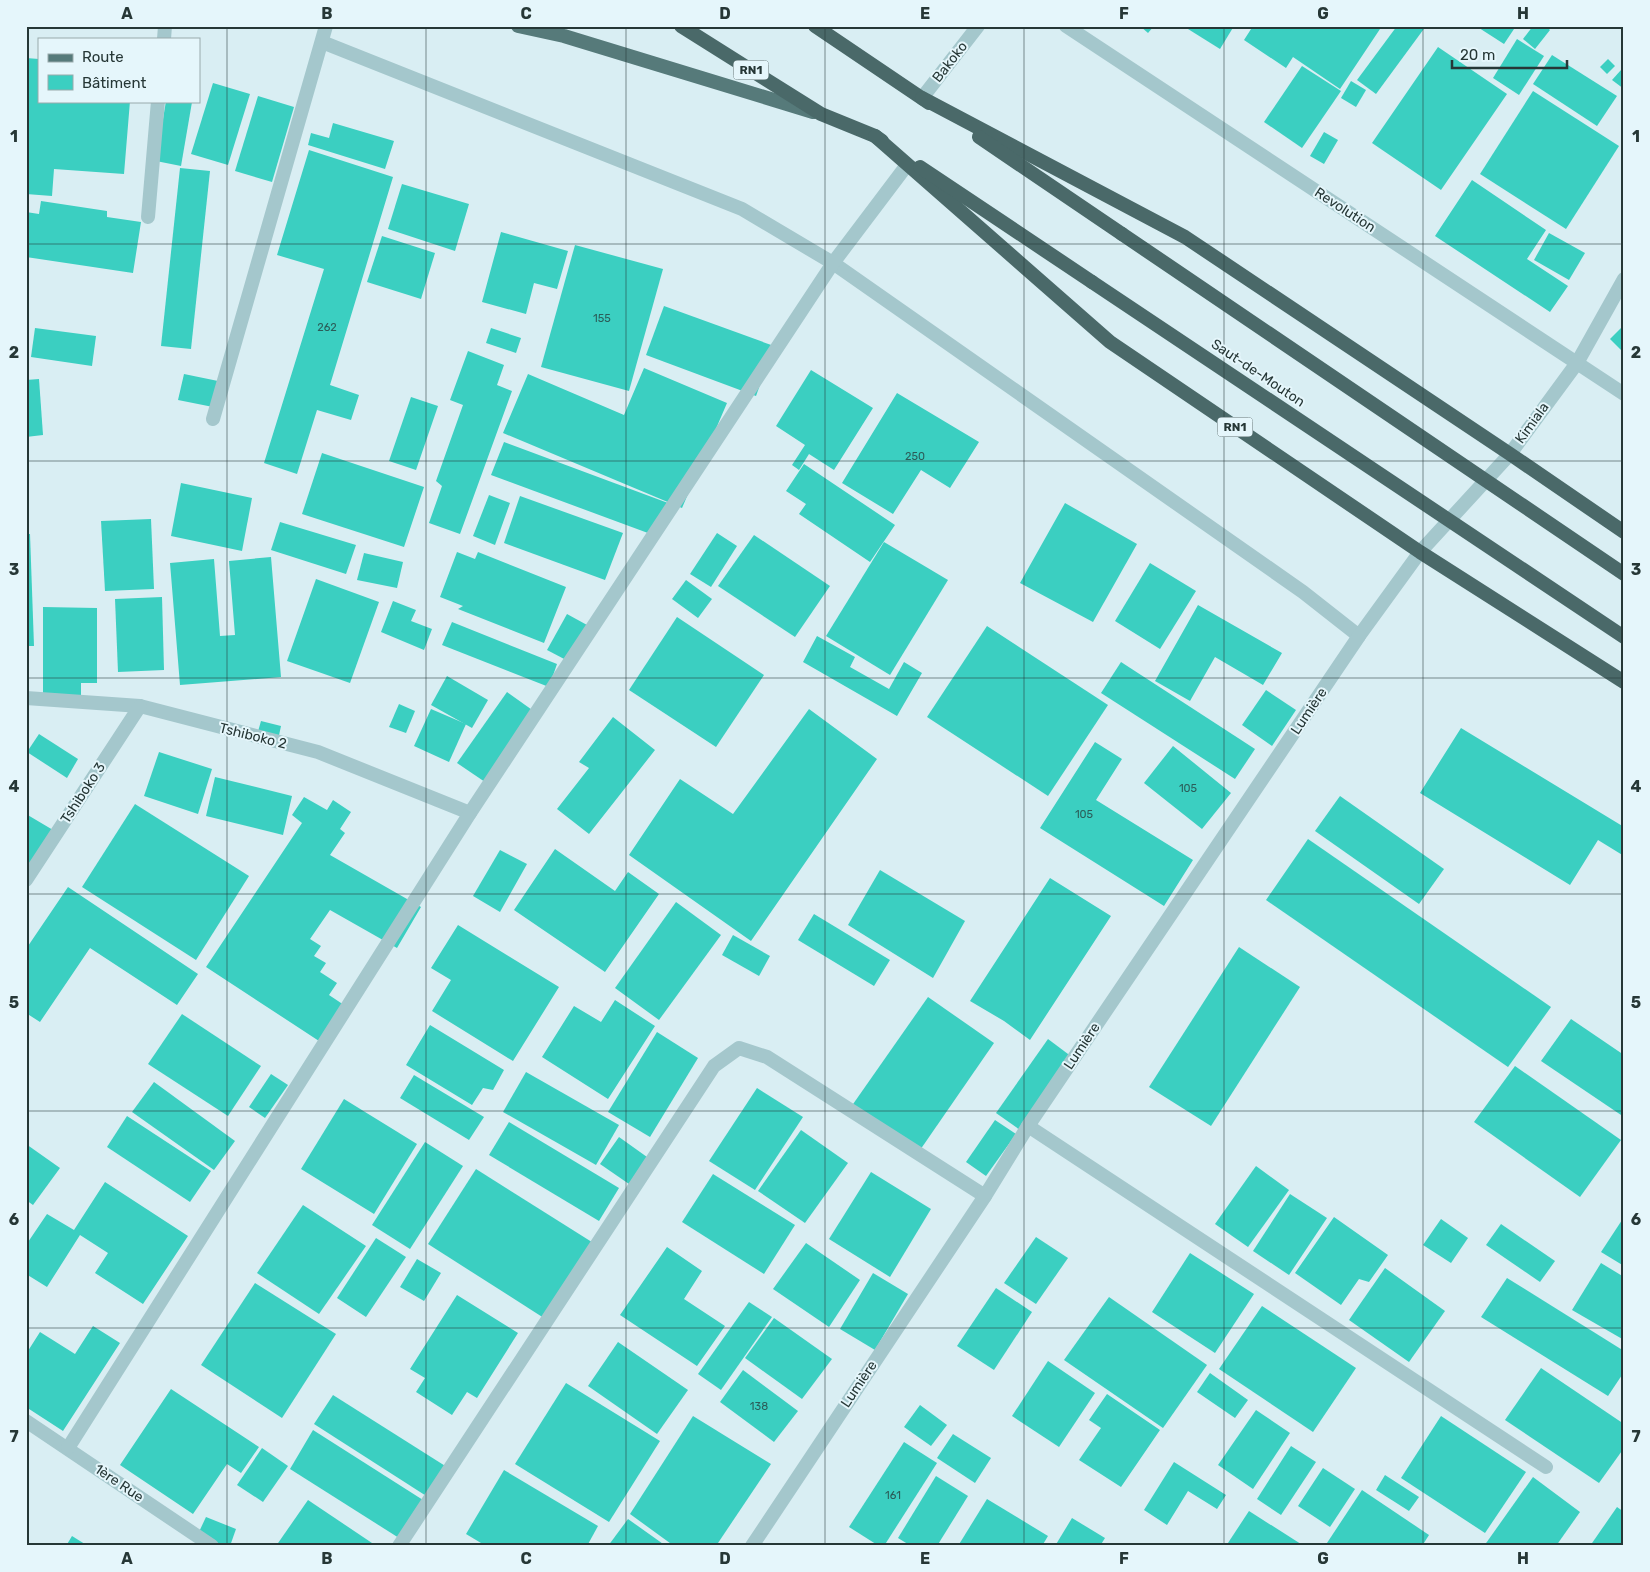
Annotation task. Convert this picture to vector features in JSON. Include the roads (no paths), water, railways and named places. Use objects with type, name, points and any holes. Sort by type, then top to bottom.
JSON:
[{"type":"highway","name":"RN1","points":[[681,26],[821,114],[874,136],[1110,342],[1420,552],[1624,682]]},
{"type":"highway","points":[[815,26],[1624,574]]},
{"type":"highway","points":[[922,98],[1185,237],[1624,532]]},
{"type":"highway","name":"Saut-de-Mouton","points":[[874,136],[1624,637]]},
{"type":"main road","points":[[518,26],[564,36],[821,114]]},
{"type":"street","points":[[212,419],[326,26]]},
{"type":"street","name":"Bakoko","points":[[922,98],[978,26]]},
{"type":"street","name":"Revolution","points":[[1066,26],[1624,394]]},
{"type":"street","points":[[322,42],[742,209],[833,263],[1303,592],[1359,636]]},
{"type":"street","points":[[148,218],[158,102]]},
{"type":"street","points":[[68,1448],[470,813],[833,263],[907,164]]},
{"type":"street","name":"Kimiala","points":[[1420,552],[1510,454],[1577,363],[1624,279]]},
{"type":"street","name":"Lumière","points":[[752,1546],[984,1196],[1028,1126],[1359,636],[1420,552]]},
{"type":"street","name":"Tshiboko 2","points":[[26,698],[140,706],[318,752],[470,813]]},
{"type":"street","name":"Tshiboko 3","points":[[26,880],[140,706]]},
{"type":"street","points":[[399,1546],[714,1066],[739,1048],[767,1057],[984,1196]]},
{"type":"street","points":[[1028,1126],[1546,1466]]},
{"type":"street","name":"1ère Rue","points":[[26,1421],[212,1546]]}]
